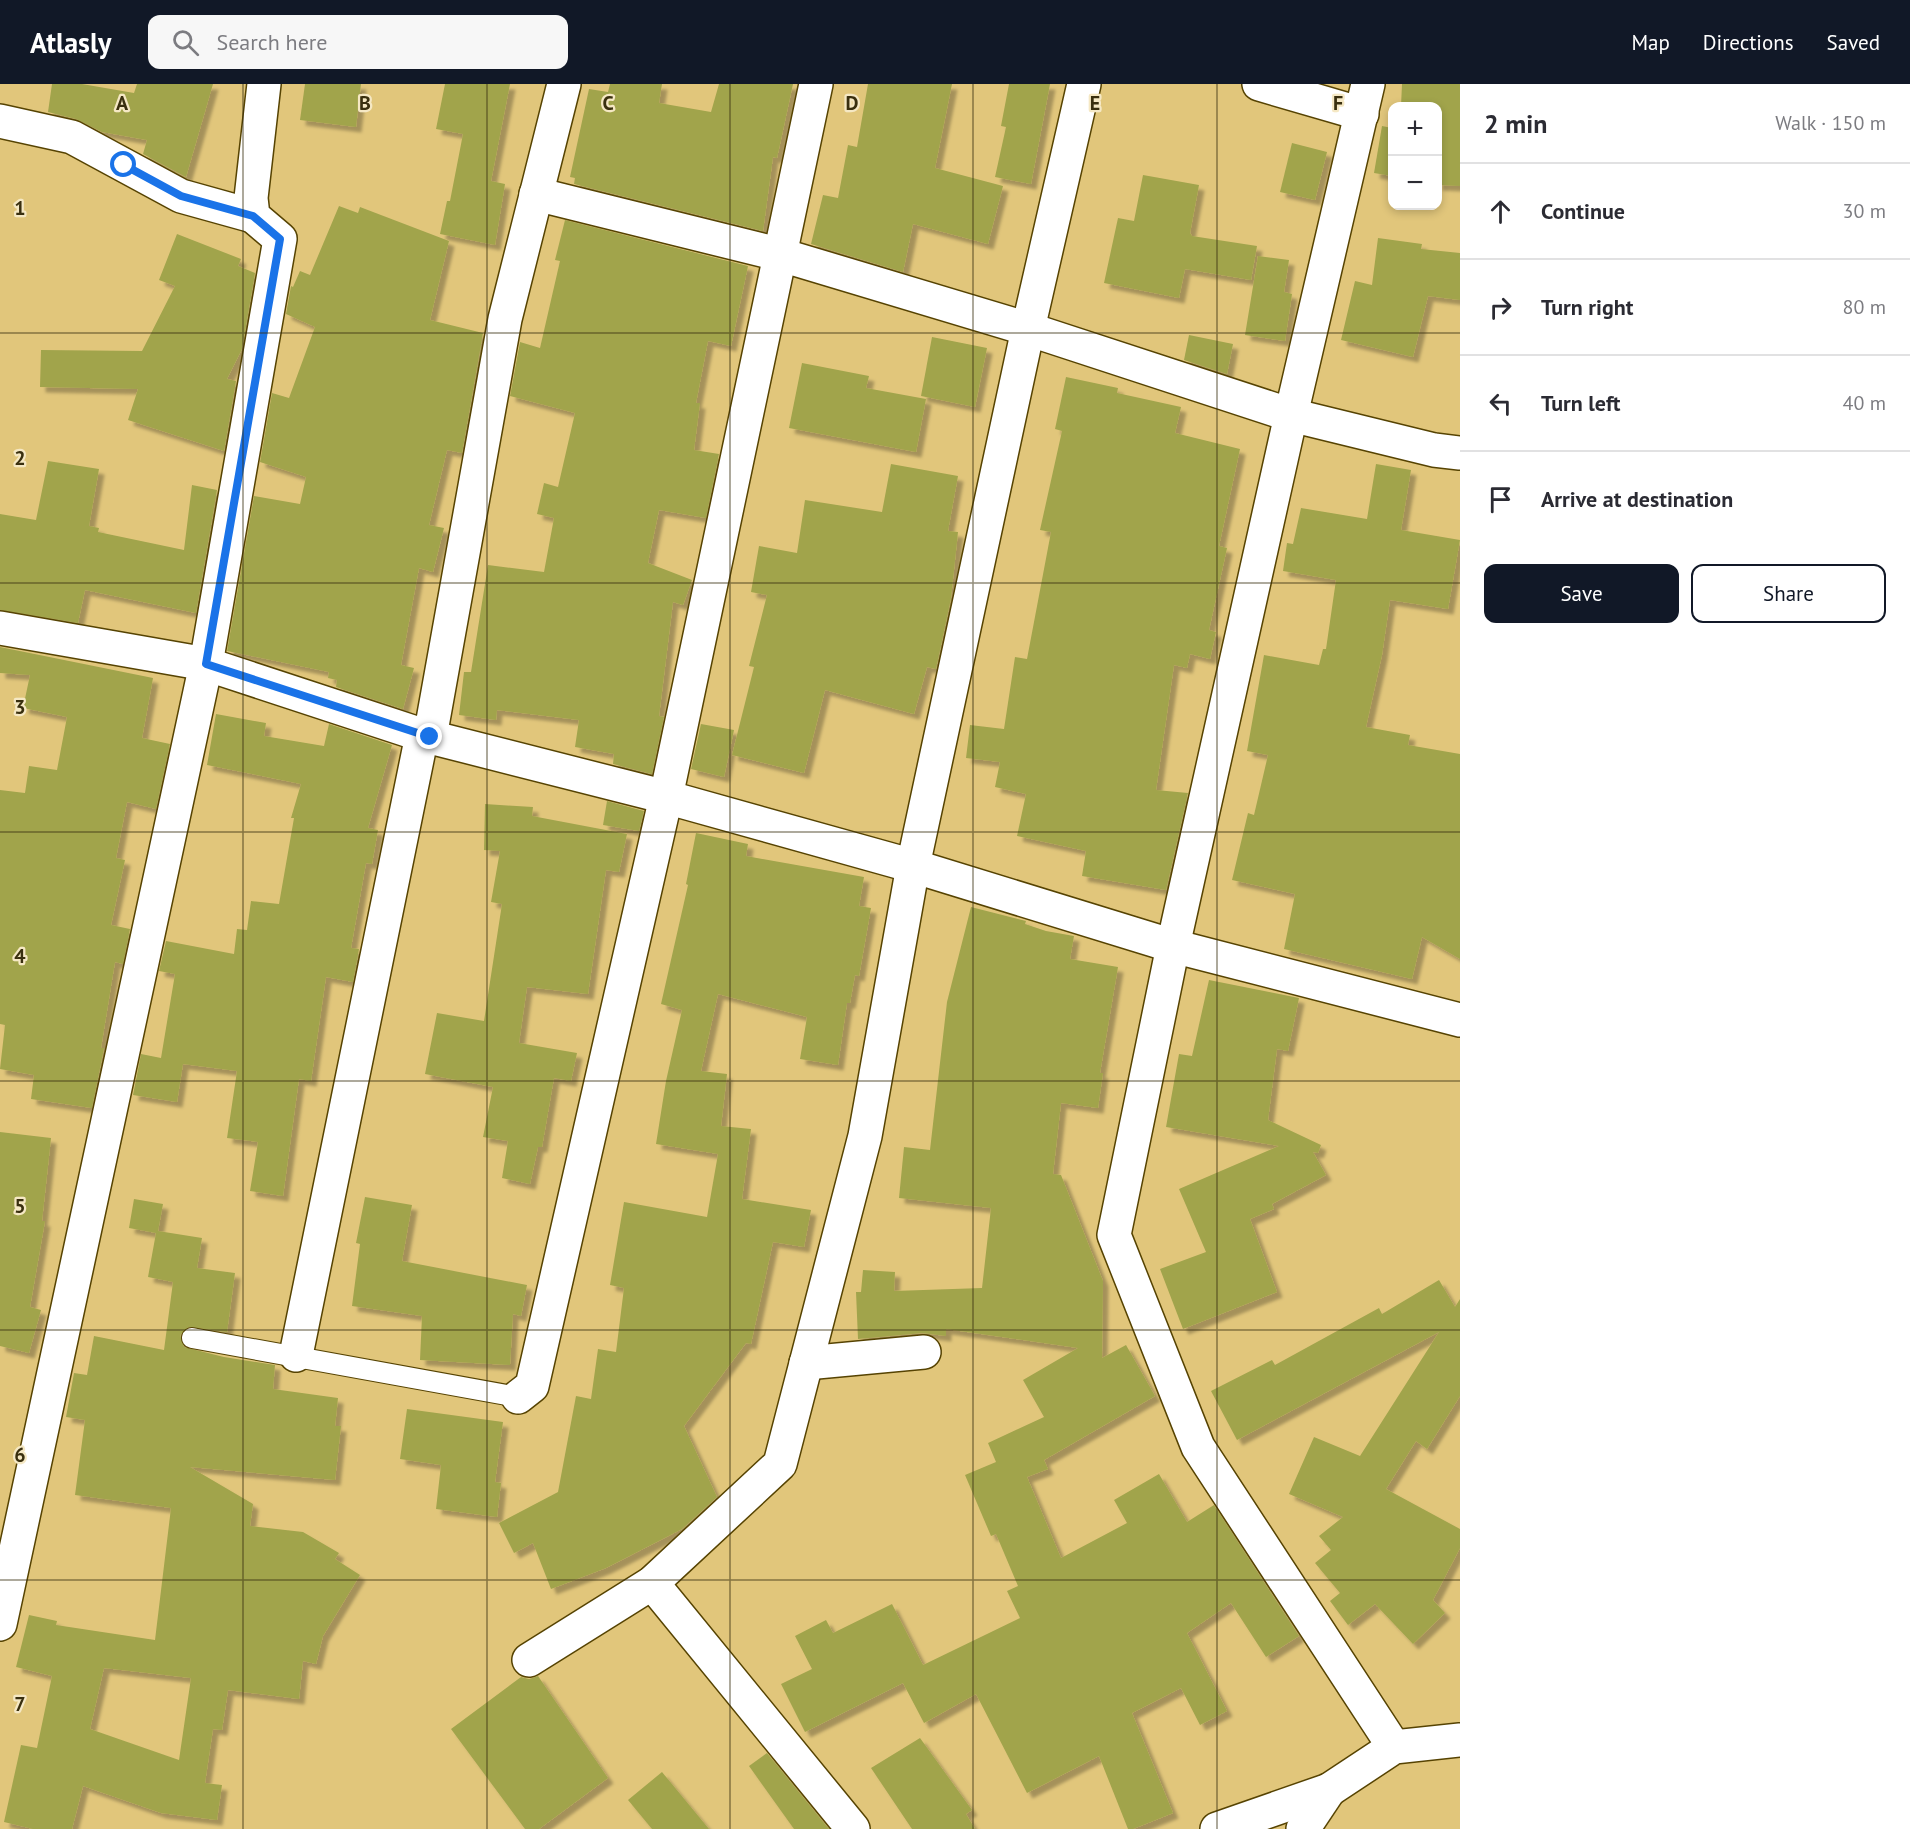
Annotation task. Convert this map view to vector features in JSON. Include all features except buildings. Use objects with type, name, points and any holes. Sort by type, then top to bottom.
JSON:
[{"type":"street","points":[[253,216],[251,198],[264,84]]},
{"type":"street","points":[[296,1356],[426,736],[505,320],[564,84]]},
{"type":"street","points":[[518,1397],[532,1386],[666,796],[778,254],[816,84]]},
{"type":"street","points":[[529,1660],[652,1583],[780,1464],[865,1136],[913,866],[1028,329],[1084,84]]},
{"type":"street","points":[[1259,84],[1365,99],[1291,415],[1173,946],[1114,1235],[1198,1447],[1394,1747]]},
{"type":"street","points":[[0,121],[72,137],[181,196],[253,216],[280,239],[206,664],[0,1624]]},
{"type":"street","points":[[536,194],[778,254],[1028,329],[1291,415],[1434,450],[1460,453]]},
{"type":"street","points":[[0,628],[206,664],[426,736],[666,796],[913,866],[1173,946],[1460,1020]]},
{"type":"street","points":[[806,1363],[924,1352]]},
{"type":"street","points":[[652,1583],[853,1829]]},
{"type":"street","points":[[1217,1829],[1329,1790],[1394,1747],[1460,1740]]},
{"type":"street","points":[[1304,1829],[1329,1790]]},
{"type":"lane","points":[[192,1338],[518,1397]]},
{"type":"route","points":[[124,165],[181,196],[253,216],[280,239],[206,664],[430,737]]}]
